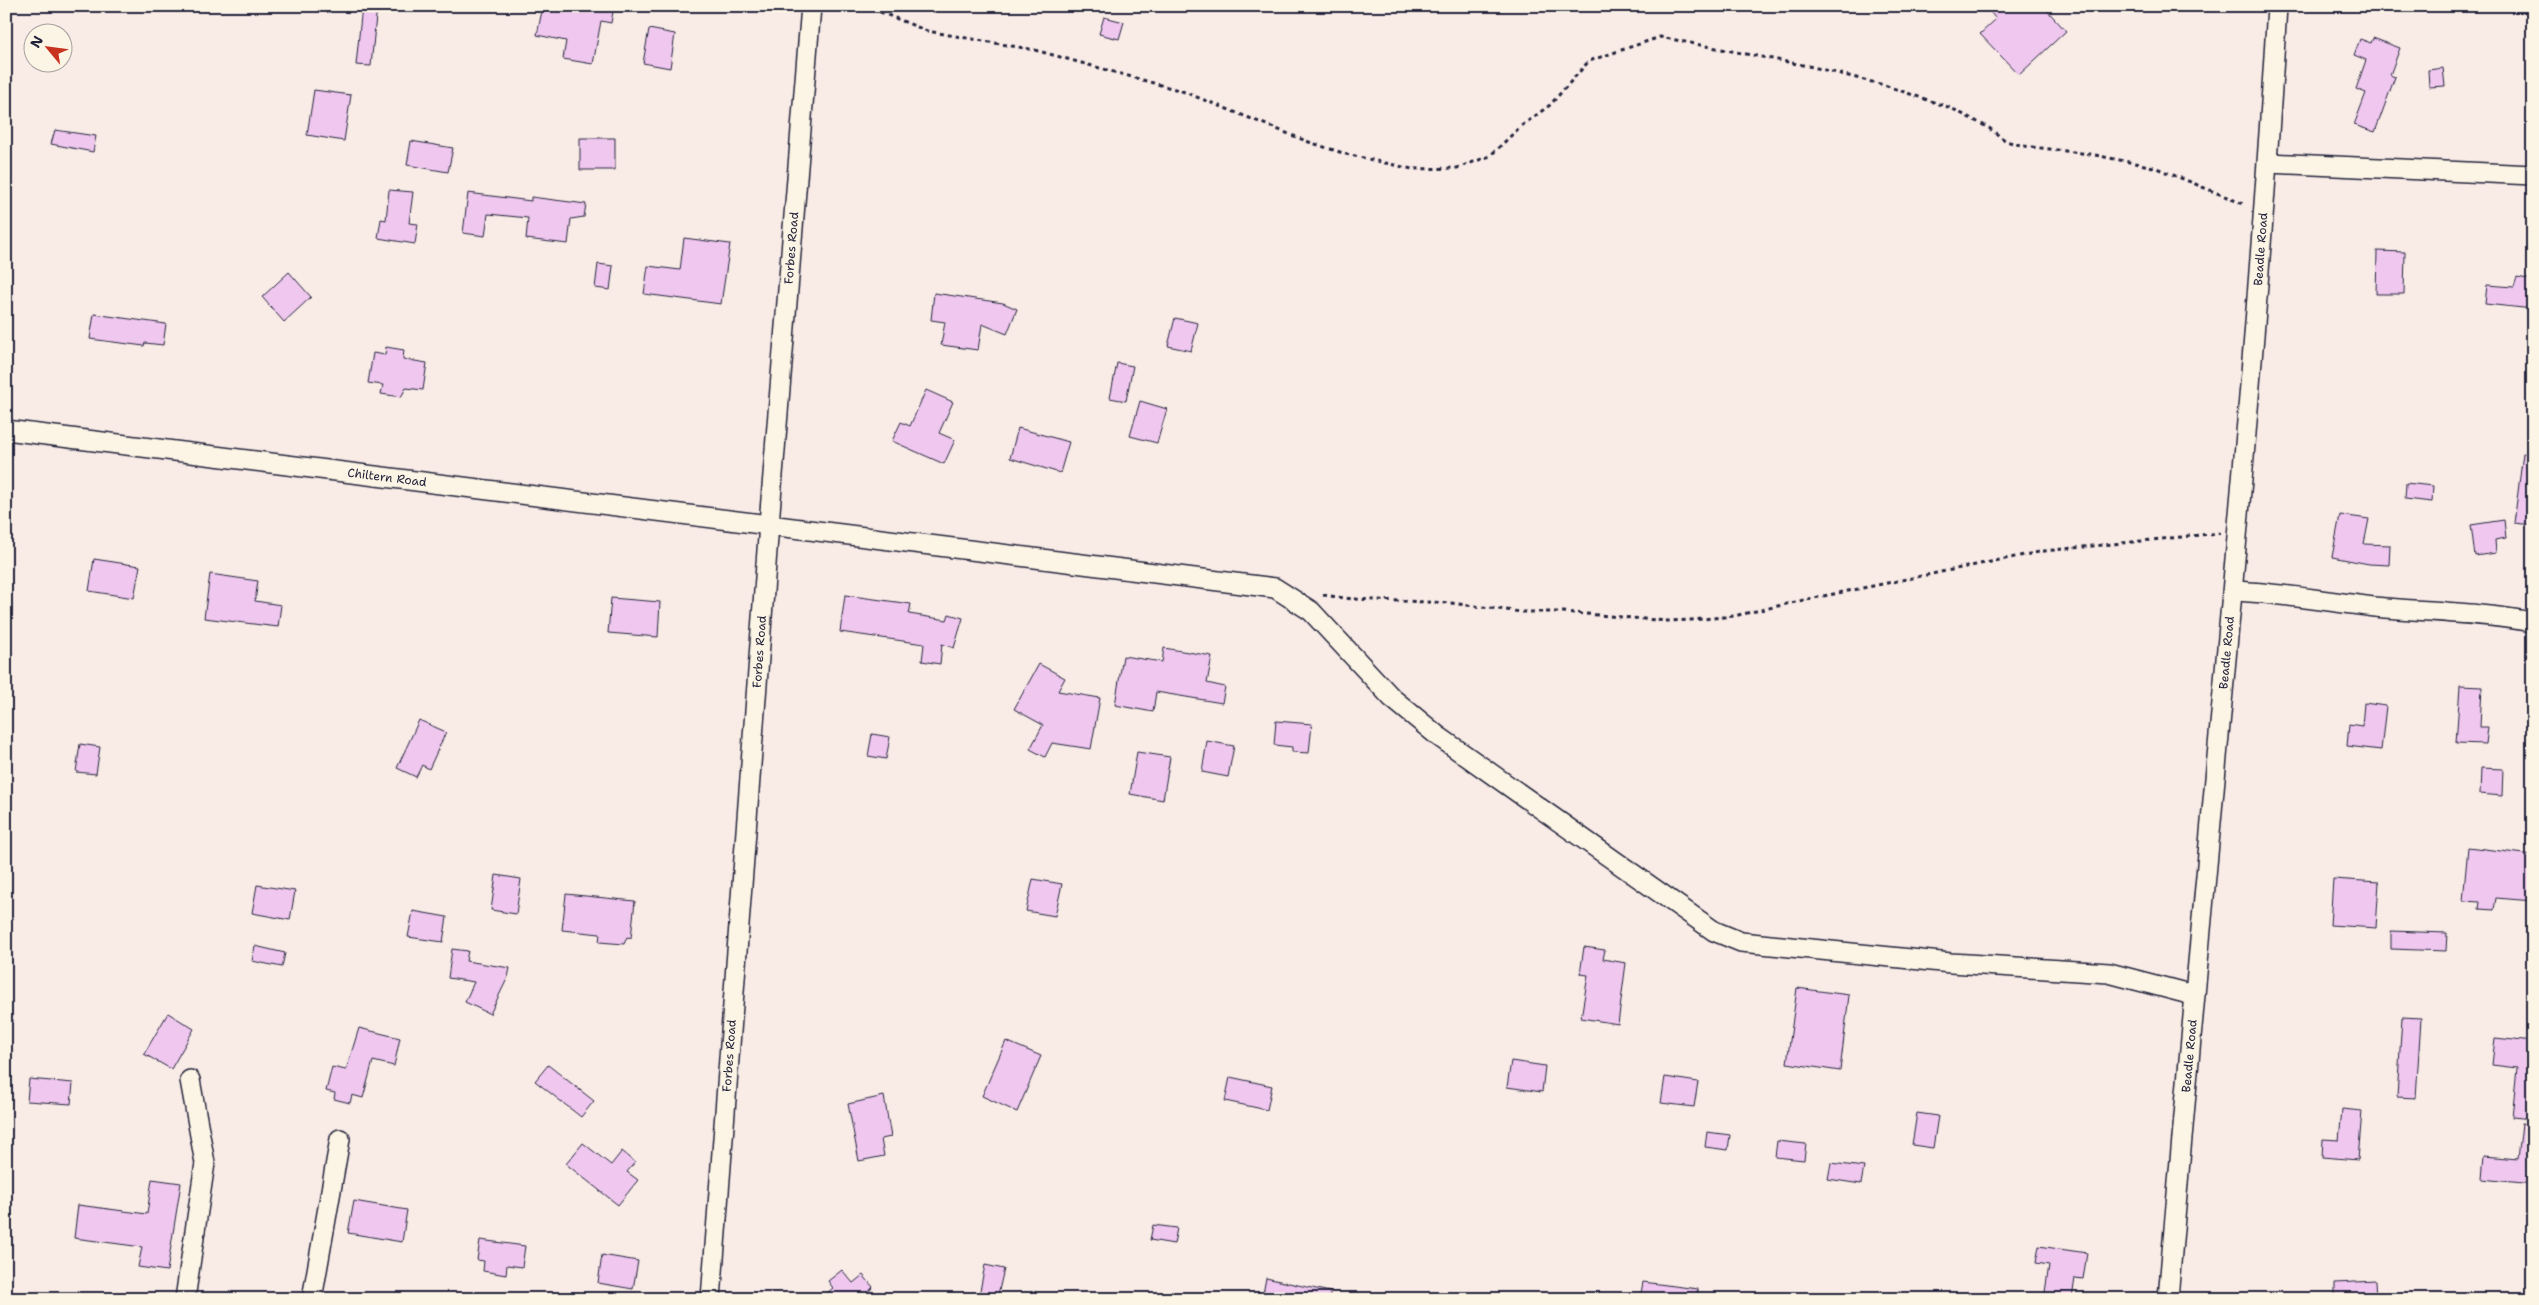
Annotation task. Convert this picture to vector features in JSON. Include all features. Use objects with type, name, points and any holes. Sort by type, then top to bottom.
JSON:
[{"type":"street","name":"Forbes Road","points":[[711,1299],[769,524],[811,6]]},
{"type":"street","name":"Beadle Road","points":[[2168,1299],[2193,995],[2234,591],[2268,163],[2277,6]]},
{"type":"street","points":[[2268,163],[2533,175]]},
{"type":"street","name":"Chiltern Road","points":[[6,430],[1275,588],[1311,610],[1392,698],[1438,736],[1714,931],[1741,942],[1970,964],[2109,973],[2193,995]]},
{"type":"street","points":[[2234,591],[2258,592],[2386,608],[2496,615],[2533,622]]},
{"type":"street","points":[[185,1299],[205,1164],[190,1080]]},
{"type":"street","points":[[312,1299],[340,1139]]},
{"type":"path","points":[[865,6],[927,32],[1035,50],[1182,91],[1309,142],[1346,154],[1412,169],[1457,168],[1490,156],[1520,127],[1550,105],[1589,61],[1660,37],[1813,67],[1884,84],[1950,108],[1989,128],[2006,141],[2024,146],[2090,154],[2154,167],[2264,213]]},
{"type":"path","points":[[1314,594],[1352,599],[1451,603],[1520,612],[1563,612],[1667,621],[1691,620],[1734,616],[2044,551],[2238,531]]},
{"type":"building","points":[[362,6],[377,6],[371,66],[356,65]]},
{"type":"building","points":[[543,6],[614,6],[611,23],[601,21],[593,64],[563,59],[566,41],[537,35]]},
{"type":"building","points":[[1985,6],[2043,6],[2066,31],[2019,75],[1980,34],[1996,19]]},
{"type":"building","points":[[1104,17],[1124,22],[1119,39],[1099,34]]},
{"type":"building","points":[[649,29],[675,34],[670,68],[643,63]]},
{"type":"building","points":[[2373,38],[2400,48],[2390,75],[2395,77],[2375,132],[2354,125],[2366,93],[2356,89],[2366,60],[2354,55],[2360,39],[2371,43]]},
{"type":"building","points":[[2443,68],[2445,86],[2429,87],[2428,70]]},
{"type":"building","points":[[314,90],[351,95],[344,141],[307,135]]},
{"type":"building","points":[[55,130],[96,136],[93,152],[51,144]]},
{"type":"building","points":[[580,138],[615,138],[615,170],[580,170]]},
{"type":"building","points":[[411,141],[453,148],[448,172],[407,165]]},
{"type":"building","points":[[389,190],[413,192],[409,223],[418,224],[415,244],[378,238],[381,219],[386,220]]},
{"type":"building","points":[[468,193],[531,201],[531,197],[586,204],[584,217],[571,219],[568,244],[526,239],[528,218],[488,214],[485,236],[463,233]]},
{"type":"building","points":[[684,238],[730,244],[721,304],[644,294],[648,266],[680,270]]},
{"type":"building","points":[[2377,251],[2405,252],[2404,294],[2376,294]]},
{"type":"building","points":[[598,264],[613,266],[610,290],[595,288]]},
{"type":"building","points":[[289,272],[311,297],[284,322],[262,297]]},
{"type":"building","points":[[2517,277],[2533,280],[2533,309],[2485,304],[2487,285],[2514,287]]},
{"type":"building","points":[[934,293],[1003,303],[1017,309],[1007,334],[982,324],[978,350],[941,345],[945,322],[931,320]]},
{"type":"building","points":[[94,314],[166,324],[163,345],[145,343],[144,346],[90,339]]},
{"type":"building","points":[[1175,318],[1198,323],[1191,351],[1168,346]]},
{"type":"building","points":[[386,347],[404,350],[403,359],[427,363],[423,390],[406,388],[401,397],[381,394],[383,385],[368,383],[373,353],[385,355]]},
{"type":"building","points":[[1117,363],[1133,366],[1126,401],[1110,398]]},
{"type":"building","points":[[926,390],[953,402],[939,433],[955,440],[944,464],[892,441],[901,422],[910,426]]},
{"type":"building","points":[[1140,401],[1167,409],[1157,443],[1130,436]]},
{"type":"building","points":[[1018,428],[1069,442],[1060,473],[1010,458]]},
{"type":"building","points":[[2523,453],[2533,454],[2533,525],[2514,523]]},
{"type":"building","points":[[2406,483],[2433,486],[2432,502],[2405,499]]},
{"type":"building","points":[[2340,515],[2369,519],[2364,544],[2390,545],[2389,565],[2369,564],[2332,557]]},
{"type":"building","points":[[2504,520],[2506,538],[2495,540],[2496,553],[2475,556],[2471,525]]},
{"type":"building","points":[[94,559],[140,566],[134,598],[89,591]]},
{"type":"building","points":[[210,574],[258,581],[255,601],[281,605],[278,627],[204,618]]},
{"type":"building","points":[[845,595],[911,604],[909,614],[947,620],[949,614],[963,618],[954,648],[942,644],[940,664],[922,661],[924,644],[840,632]]},
{"type":"building","points":[[611,598],[660,602],[658,637],[608,633]]},
{"type":"building","points":[[1164,648],[1212,656],[1207,683],[1225,687],[1222,703],[1156,692],[1153,712],[1115,705],[1123,656],[1162,662]]},
{"type":"building","points":[[1039,664],[1065,678],[1058,691],[1100,698],[1091,749],[1052,743],[1045,757],[1030,749],[1043,725],[1014,709]]},
{"type":"building","points":[[2460,686],[2482,687],[2480,727],[2488,727],[2486,744],[2456,743]]},
{"type":"building","points":[[2364,703],[2386,706],[2381,750],[2347,746],[2349,724],[2362,726]]},
{"type":"building","points":[[419,720],[446,732],[429,769],[422,765],[416,777],[397,768]]},
{"type":"building","points":[[1276,721],[1312,724],[1309,753],[1292,752],[1292,747],[1274,745]]},
{"type":"building","points":[[872,734],[890,737],[886,759],[868,756]]},
{"type":"building","points":[[1207,741],[1234,746],[1228,777],[1202,772]]},
{"type":"building","points":[[80,744],[100,747],[96,774],[76,772]]},
{"type":"building","points":[[1137,752],[1170,757],[1163,800],[1130,794]]},
{"type":"building","points":[[2481,768],[2503,769],[2502,796],[2480,794]]},
{"type":"building","points":[[2468,847],[2533,855],[2533,901],[2496,898],[2494,910],[2479,909],[2480,902],[2463,901]]},
{"type":"building","points":[[496,875],[521,879],[516,914],[491,910]]},
{"type":"building","points":[[1033,879],[1062,884],[1055,916],[1026,911]]},
{"type":"building","points":[[2333,879],[2379,882],[2376,928],[2330,925]]},
{"type":"building","points":[[257,885],[295,891],[290,920],[252,913]]},
{"type":"building","points":[[566,894],[635,901],[631,938],[627,937],[624,944],[599,942],[600,934],[562,930]]},
{"type":"building","points":[[413,911],[447,917],[443,942],[408,937]]},
{"type":"building","points":[[2391,931],[2447,933],[2446,951],[2391,949]]},
{"type":"building","points":[[255,946],[285,953],[282,967],[252,961]]},
{"type":"building","points":[[1584,947],[1605,950],[1603,959],[1626,963],[1618,1024],[1581,1018],[1588,975],[1580,974]]},
{"type":"building","points":[[452,949],[468,951],[466,961],[510,968],[508,977],[490,1014],[465,1002],[474,982],[448,978]]},
{"type":"building","points":[[1797,988],[1849,995],[1840,1071],[1787,1063]]},
{"type":"building","points":[[168,1013],[194,1029],[171,1069],[144,1054]]},
{"type":"building","points":[[2402,1017],[2421,1018],[2416,1098],[2397,1097]]},
{"type":"building","points":[[359,1028],[400,1038],[394,1066],[373,1061],[363,1098],[352,1095],[350,1103],[334,1099],[335,1093],[326,1091],[332,1067],[346,1070]]},
{"type":"building","points":[[2495,1038],[2533,1042],[2533,1119],[2512,1117],[2517,1068],[2492,1065]]},
{"type":"building","points":[[1006,1041],[1041,1056],[1017,1112],[982,1096]]},
{"type":"building","points":[[1511,1061],[1545,1066],[1542,1092],[1507,1087]]},
{"type":"building","points":[[548,1065],[594,1101],[581,1117],[535,1081]]},
{"type":"building","points":[[1230,1077],[1272,1086],[1267,1110],[1225,1101]]},
{"type":"building","points":[[1665,1077],[1698,1082],[1694,1107],[1661,1103]]},
{"type":"building","points":[[29,1079],[73,1083],[71,1104],[27,1101]]},
{"type":"building","points":[[884,1096],[891,1137],[881,1139],[884,1156],[859,1161],[848,1104]]},
{"type":"building","points":[[2342,1109],[2362,1111],[2358,1160],[2322,1157],[2323,1139],[2339,1140]]},
{"type":"building","points":[[1917,1113],[1938,1116],[1933,1148],[1912,1145]]},
{"type":"building","points":[[2522,1123],[2533,1124],[2533,1184],[2482,1179],[2484,1156],[2518,1159]]},
{"type":"building","points":[[1707,1132],[1730,1135],[1728,1150],[1705,1147]]},
{"type":"building","points":[[1777,1141],[1806,1144],[1804,1160],[1775,1157]]},
{"type":"building","points":[[583,1143],[611,1165],[622,1151],[635,1162],[627,1172],[638,1180],[618,1205],[566,1164]]},
{"type":"building","points":[[1831,1163],[1864,1167],[1861,1184],[1828,1179]]},
{"type":"building","points":[[152,1179],[181,1183],[167,1271],[138,1267],[142,1247],[74,1238],[78,1205],[147,1214]]},
{"type":"building","points":[[354,1201],[407,1210],[402,1242],[348,1233]]},
{"type":"building","points":[[1153,1225],[1177,1228],[1174,1244],[1150,1240]]},
{"type":"building","points":[[480,1240],[525,1246],[522,1267],[507,1265],[506,1275],[483,1271],[484,1261],[477,1260]]},
{"type":"building","points":[[2039,1246],[2087,1253],[2083,1279],[2075,1278],[2072,1299],[2044,1299],[2049,1265],[2036,1263]]},
{"type":"building","points":[[602,1255],[638,1261],[633,1289],[598,1283]]},
{"type":"building","points":[[985,1265],[1004,1269],[997,1299],[979,1296]]},
{"type":"building","points":[[842,1270],[853,1283],[863,1275],[873,1287],[864,1297],[865,1299],[820,1299],[833,1288],[828,1281]]},
{"type":"building","points":[[1266,1278],[1330,1292],[1330,1299],[1262,1299]]},
{"type":"building","points":[[2375,1281],[2376,1299],[2335,1299],[2335,1283]]},
{"type":"building","points":[[1643,1282],[1698,1289],[1698,1299],[1640,1299]]}]
